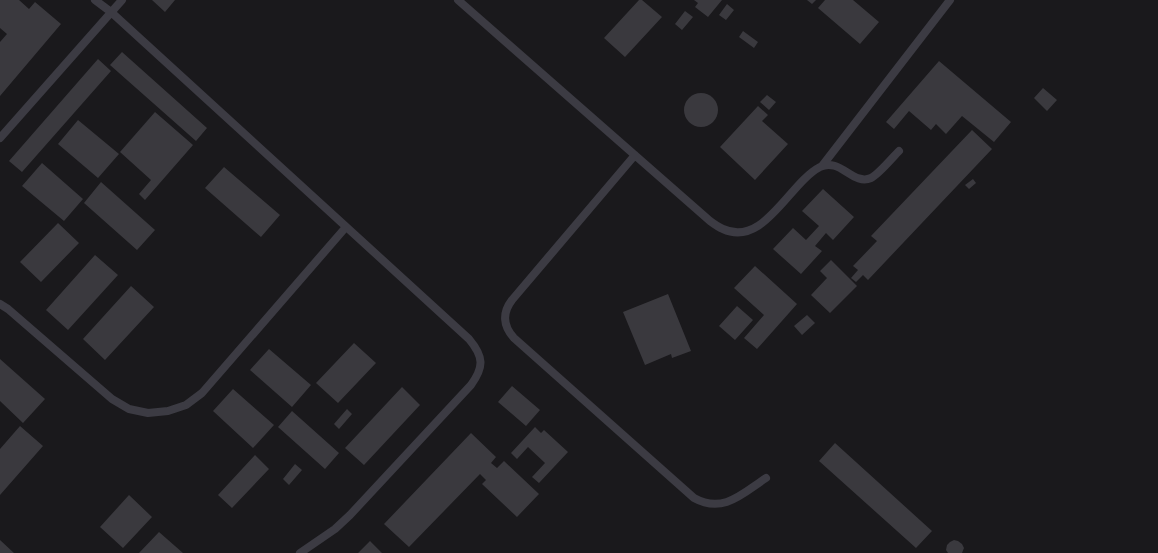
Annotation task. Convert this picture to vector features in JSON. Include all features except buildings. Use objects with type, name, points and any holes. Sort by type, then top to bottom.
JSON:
[{"type":"lane","points":[[95,0],[111,12],[469,339],[478,349],[481,362],[478,374],[471,385],[350,515],[335,529],[300,553]]},
{"type":"lane","points":[[0,138],[122,0]]},
{"type":"lane","points":[[458,0],[710,221],[723,230],[739,232],[754,229],[767,219],[806,178],[822,166],[950,0]]},
{"type":"lane","points":[[822,166],[831,165],[839,167],[857,178],[871,178],[899,151]]},
{"type":"lane","points":[[635,156],[512,300],[505,312],[504,320],[506,327],[514,338],[694,498],[702,503],[710,505],[728,503],[766,478]]},
{"type":"lane","points":[[0,304],[8,309],[112,399],[129,409],[148,413],[168,412],[186,405],[202,393],[346,227]]}]
